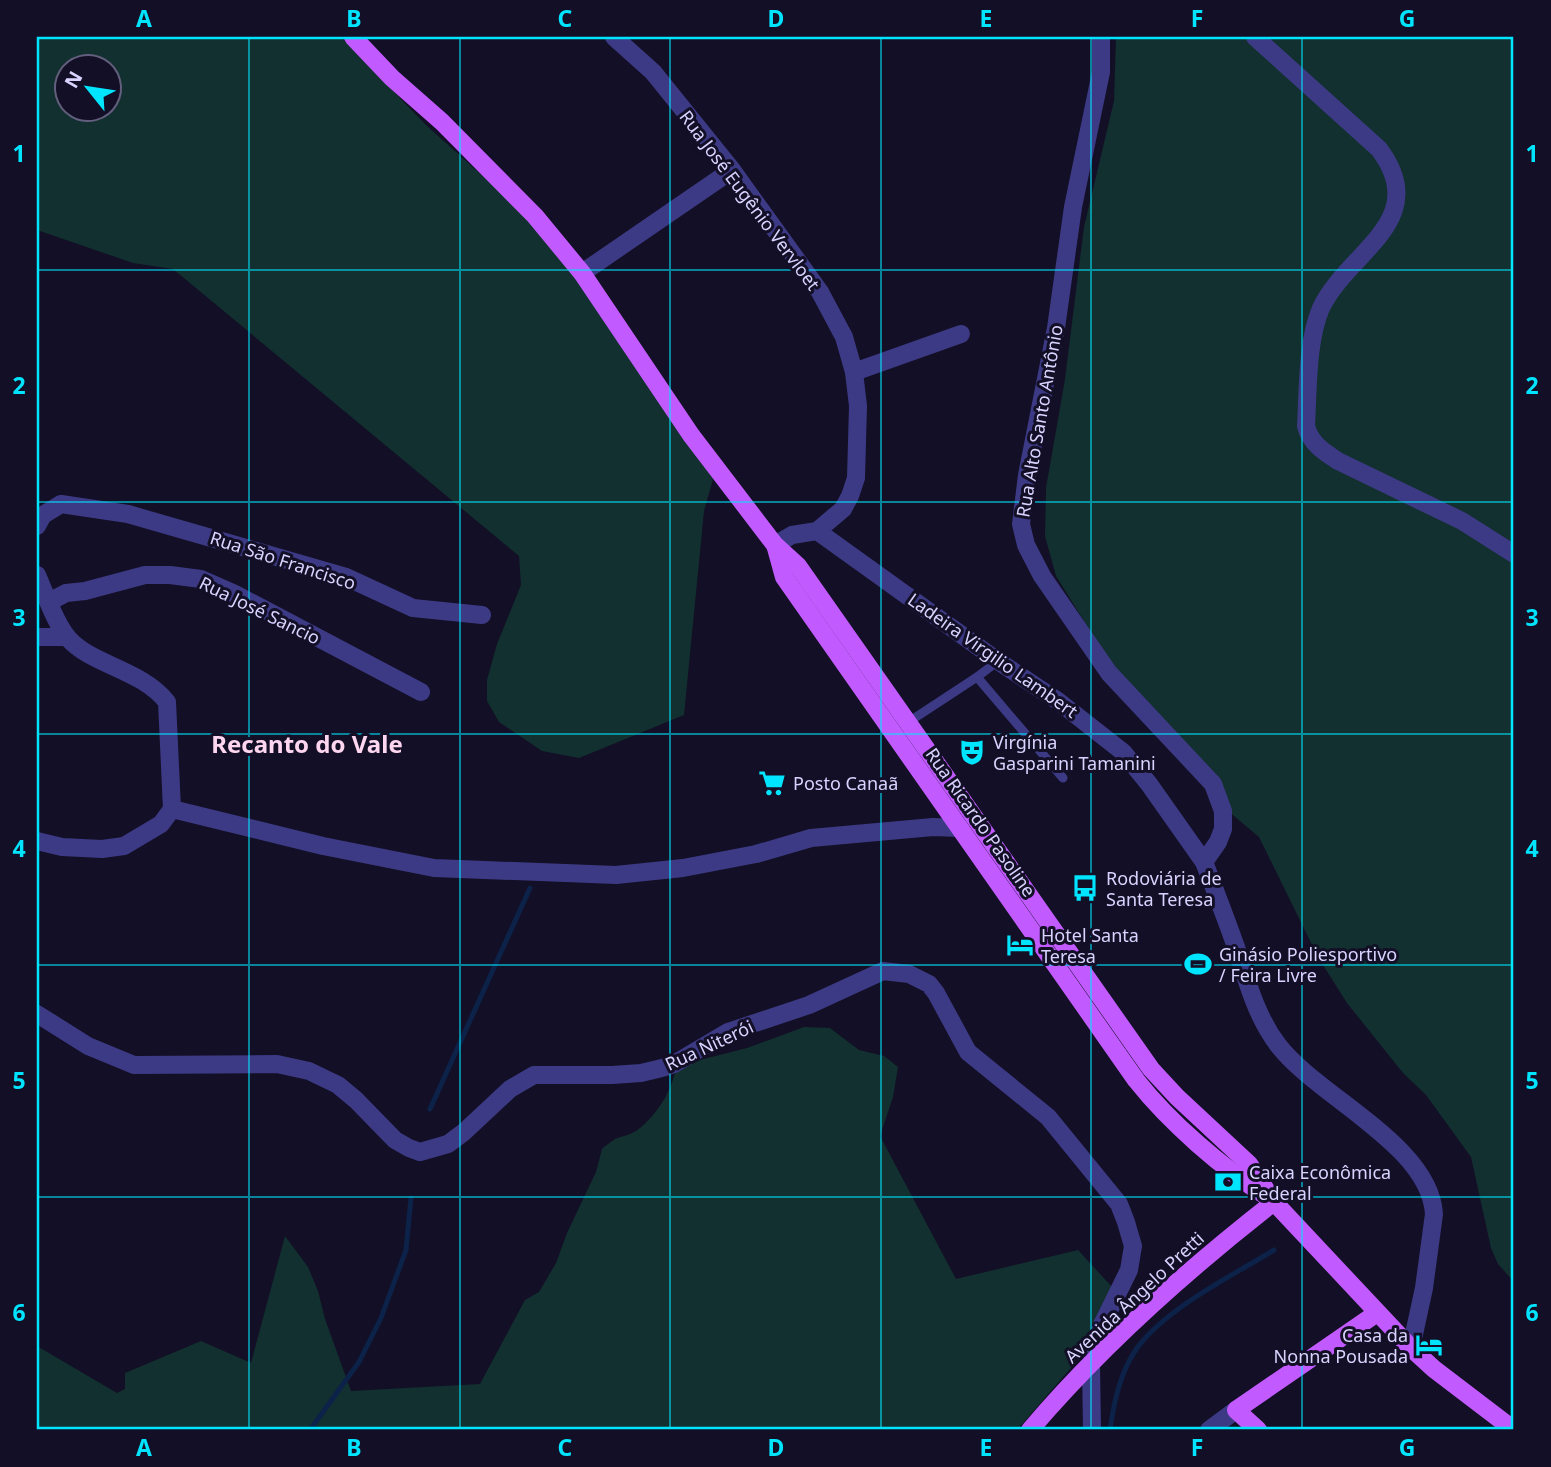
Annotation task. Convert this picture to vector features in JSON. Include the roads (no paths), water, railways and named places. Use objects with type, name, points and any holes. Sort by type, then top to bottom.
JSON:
[{"type":"main road","points":[[353,37],[535,216],[582,273],[691,435],[775,545]]},
{"type":"main road","name":"Rua Ricardo Pasoline","points":[[775,545],[798,566],[1151,1069],[1249,1164],[1274,1202]]},
{"type":"main road","name":"Rua Ricardo Pasoline","points":[[775,545],[784,577],[1147,1094],[1237,1178],[1274,1202]]},
{"type":"main road","points":[[1274,1202],[1411,1348],[1434,1369],[1514,1430]]},
{"type":"main road","name":"Avenida Ângelo Pretti","points":[[1032,1430],[1091,1365],[1188,1272],[1274,1202]]},
{"type":"main road","points":[[1258,1430],[1236,1410],[1377,1313]]},
{"type":"street","name":"Rua José Eugênio Vervloet","points":[[614,37],[653,72],[732,170],[820,292],[844,337],[854,372],[858,406],[856,478],[843,509],[817,531],[792,534],[775,545]]},
{"type":"street","name":"Rua Alto Santo Antônio","points":[[1101,37],[1101,72],[1073,207],[1056,328],[1027,475],[1021,524],[1026,545],[1042,576],[1109,673],[1213,784],[1223,811],[1223,829],[1204,862]]},
{"type":"street","points":[[1255,37],[1379,149],[1391,164],[1399,191],[1396,205],[1384,227],[1337,284],[1322,308],[1311,356],[1306,426],[1308,433],[1324,452],[1338,461],[1462,521],[1514,554]]},
{"type":"street","points":[[582,273],[732,170]]},
{"type":"street","points":[[854,372],[961,334]]},
{"type":"street","name":"Rua São Francisco","points":[[37,526],[43,515],[61,504],[128,514],[346,577],[413,608],[482,615]]},
{"type":"street","name":"Ladeira Virgilio Lambert","points":[[817,531],[1068,708],[1123,752],[1149,784],[1204,862],[1254,1004],[1273,1037],[1310,1076],[1388,1140],[1426,1184],[1433,1202],[1434,1214],[1411,1348]]},
{"type":"street","points":[[37,575],[67,637],[80,648],[141,679],[167,702],[172,808],[161,824],[124,846],[102,849],[62,847],[37,841]]},
{"type":"street","name":"Rua José Sancio","points":[[49,603],[66,593],[85,591],[145,575],[201,579],[235,594],[421,692]]},
{"type":"street","points":[[37,637],[67,637]]},
{"type":"street","points":[[172,808],[323,846],[434,868],[616,875],[683,868],[756,854],[811,838],[933,827],[960,828]]},
{"type":"street","name":"Rua Niterói","points":[[37,1014],[88,1046],[134,1065],[277,1064],[309,1071],[338,1085],[395,1140],[420,1152],[448,1144],[510,1089],[534,1075],[612,1075],[662,1068],[674,1064],[728,1032],[809,1004],[883,971],[909,974],[929,984],[936,993],[968,1052],[1048,1117],[1118,1204],[1133,1246],[1129,1270],[1101,1328],[1091,1365],[1092,1430]]},
{"type":"street","points":[[1209,1430],[1236,1410]]},
{"type":"lane","points":[[907,723],[998,661]]},
{"type":"lane","points":[[977,677],[1063,778]]},
{"type":"waterway","points":[[430,1109],[530,888]]},
{"type":"waterway","points":[[310,1430],[359,1362],[381,1318],[406,1250],[411,1198]]},
{"type":"waterway","points":[[1110,1430],[1126,1367],[1150,1333],[1182,1306],[1274,1250]]},
{"type":"place","name":"Virgínia Gasparini Tamanini","points":[[972,752]]},
{"type":"place","name":"Posto Canaã","points":[[772,783]]},
{"type":"place","name":"Rodoviária de Santa Teresa","points":[[1085,888]]},
{"type":"place","name":"Hotel Santa Teresa","points":[[1020,945]]},
{"type":"place","name":"Ginásio Poliesportivo / Feira Livre","points":[[1198,964]]},
{"type":"place","name":"Caixa Econômica Federal","points":[[1228,1182]]},
{"type":"place","name":"Casa da Nonna Pousada","points":[[1429,1345]]},
{"type":"district","name":"Recanto do Vale","points":[[307,743]]}]
